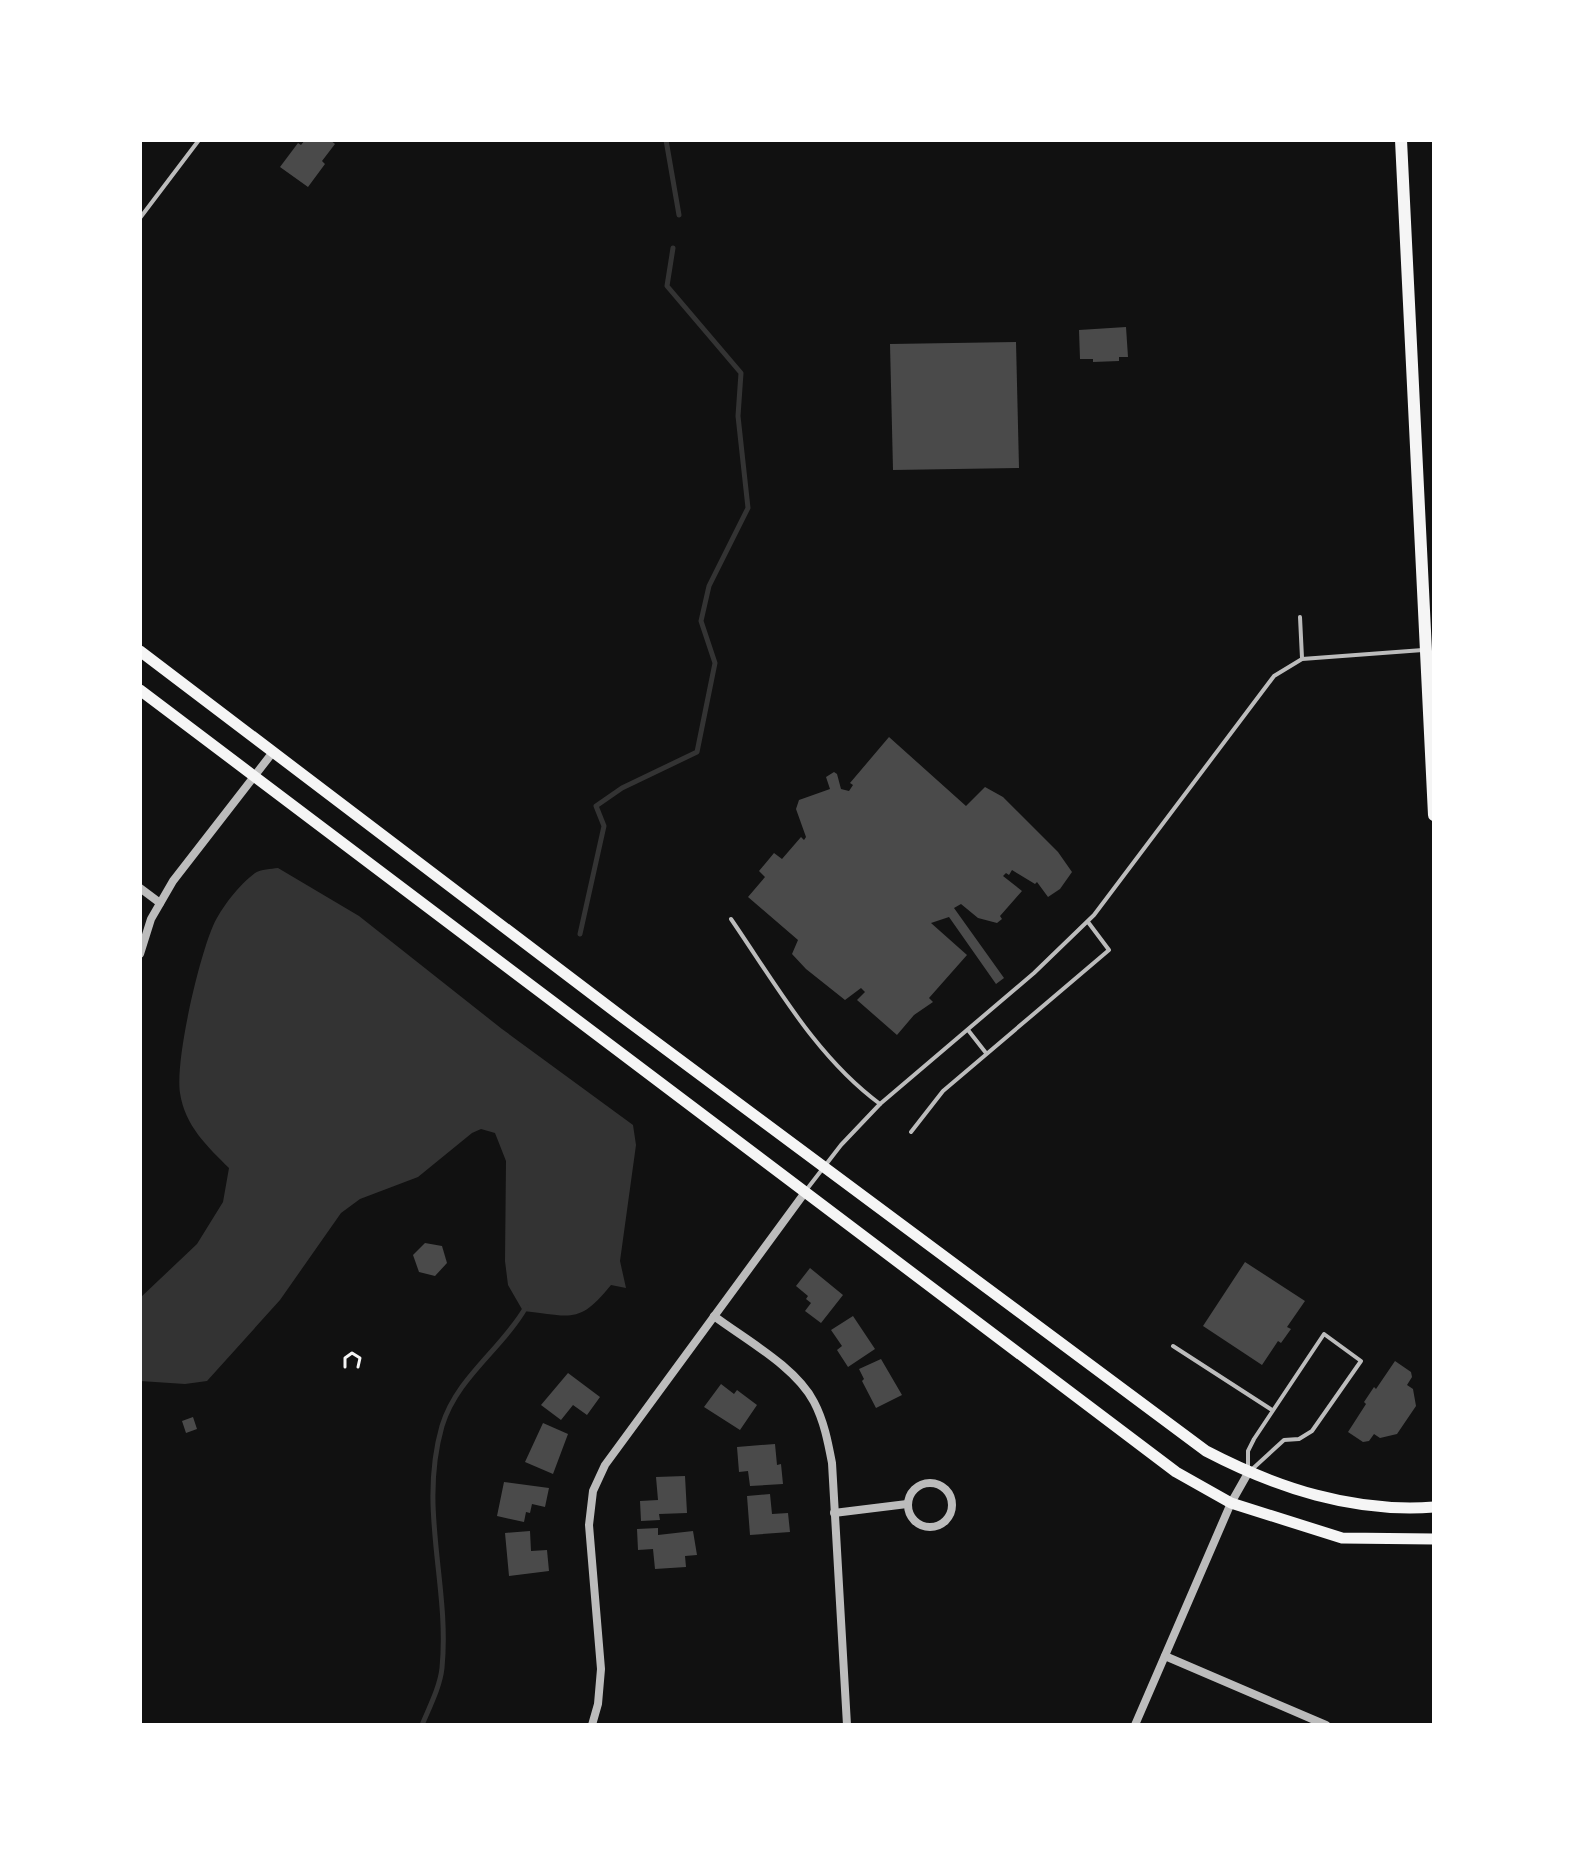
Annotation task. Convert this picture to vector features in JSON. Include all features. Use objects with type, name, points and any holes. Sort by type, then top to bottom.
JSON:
[{"type":"main road","points":[[1401,140],[1430,650],[1434,815]]},
{"type":"main road","points":[[140,651],[1206,1451],[1248,1473],[1300,1492],[1356,1504],[1410,1509],[1434,1507]]},
{"type":"main road","points":[[140,690],[1176,1472],[1231,1503],[1342,1538],[1434,1539]]},
{"type":"street","points":[[140,954],[151,919],[173,881],[273,752]]},
{"type":"street","points":[[140,888],[160,903]]},
{"type":"street","points":[[592,1725],[598,1704],[601,1669],[589,1525],[593,1491],[605,1465],[806,1191]]},
{"type":"street","points":[[714,1316],[793,1374],[814,1401],[825,1427],[832,1463],[847,1725]]},
{"type":"street","points":[[1135,1725],[1231,1503],[1248,1473]]},
{"type":"street","points":[[931,1483],[944,1488],[952,1507],[945,1520],[932,1527],[912,1518],[907,1504],[912,1491],[931,1483]]},
{"type":"street","points":[[834,1513],[907,1504]]},
{"type":"street","points":[[1165,1656],[1326,1725]]},
{"type":"lane","points":[[140,218],[199,140]]},
{"type":"lane","points":[[1300,617],[1302,659]]},
{"type":"lane","points":[[806,1191],[824,1166],[880,1104],[1034,973],[1088,922],[1274,676],[1302,659],[1430,650]]},
{"type":"lane","points":[[731,919],[801,1021],[844,1073],[880,1104]]},
{"type":"lane","points":[[911,1132],[943,1091],[1109,950],[1088,922]]},
{"type":"lane","points":[[968,1030],[986,1053]]},
{"type":"lane","points":[[1324,1334],[1361,1361],[1312,1431],[1299,1439],[1284,1440],[1248,1473],[1248,1451],[1324,1334]]},
{"type":"lane","points":[[1173,1346],[1272,1410]]},
{"type":"path","points":[[345,1367],[345,1358],[352,1353],[360,1358],[358,1367]]},
{"type":"shaded area","points":[[278,868],[359,916],[502,1029],[633,1125],[636,1145],[620,1261],[626,1288],[611,1285],[590,1307],[573,1315],[523,1311],[508,1285],[505,1261],[506,1161],[495,1133],[481,1129],[418,1177],[360,1199],[341,1213],[280,1300],[207,1381],[185,1384],[140,1381],[140,1298],[197,1244],[223,1202],[229,1168],[192,1125],[180,1093],[181,1057],[201,961],[213,926],[231,897],[255,873]]},
{"type":"building","points":[[305,140],[330,140],[335,144],[308,187],[280,167],[298,143],[301,145]]},
{"type":"building","points":[[1126,327],[1128,357],[1119,357],[1119,361],[1080,359],[1079,330]]},
{"type":"building","points":[[1016,342],[1019,468],[893,470],[890,344]]},
{"type":"building","points":[[889,737],[966,806],[985,787],[1003,797],[1058,852],[1072,872],[1060,889],[1048,897],[1037,882],[1035,884],[1012,870],[1009,875],[1006,873],[1003,876],[1022,891],[997,923],[978,918],[961,904],[954,908],[1004,978],[996,984],[949,917],[931,923],[967,955],[929,998],[933,1002],[914,1015],[897,1035],[857,1000],[865,992],[861,988],[845,1000],[806,969],[792,954],[798,940],[748,897],[765,877],[759,871],[774,853],[782,859],[801,837],[804,840],[806,837],[796,809],[799,800],[830,789],[826,777],[834,772],[841,789],[849,791],[853,785],[850,783]]},
{"type":"building","points":[[425,1243],[442,1246],[447,1263],[435,1276],[419,1272],[413,1255]]},
{"type":"building","points":[[1245,1262],[1305,1301],[1287,1327],[1291,1329],[1281,1343],[1278,1341],[1262,1365],[1203,1326]]},
{"type":"building","points":[[810,1268],[843,1295],[821,1323],[805,1311],[811,1303],[796,1286]]},
{"type":"building","points":[[853,1316],[875,1349],[848,1367],[837,1350],[842,1346],[831,1330]]},
{"type":"building","points":[[881,1359],[902,1395],[876,1408],[859,1369]]},
{"type":"building","points":[[1395,1361],[1411,1372],[1412,1377],[1407,1385],[1413,1389],[1416,1406],[1397,1434],[1380,1438],[1374,1434],[1369,1441],[1363,1442],[1348,1432],[1366,1404],[1364,1402]]},
{"type":"building","points":[[568,1373],[600,1397],[587,1415],[573,1405],[561,1420],[541,1405]]},
{"type":"building","points":[[721,1384],[734,1394],[737,1390],[757,1405],[740,1430],[704,1407]]},
{"type":"building","points":[[193,1417],[197,1429],[186,1433],[182,1421]]},
{"type":"building","points":[[543,1423],[568,1434],[553,1474],[525,1462]]},
{"type":"building","points":[[775,1444],[783,1484],[750,1486],[748,1471],[739,1472],[737,1447]]},
{"type":"building","points":[[685,1476],[687,1513],[659,1514],[660,1520],[641,1521],[640,1501],[658,1500],[656,1477]]},
{"type":"building","points":[[504,1482],[549,1488],[545,1507],[532,1504],[524,1522],[497,1516]]},
{"type":"building","points":[[770,1494],[772,1514],[788,1513],[790,1532],[750,1535],[747,1496]]},
{"type":"building","points":[[658,1528],[658,1535],[693,1531],[697,1555],[685,1556],[686,1567],[655,1569],[653,1549],[638,1550],[637,1529]]},
{"type":"building","points":[[530,1531],[531,1551],[547,1550],[549,1571],[509,1576],[505,1533]]},
{"type":"waterway","points":[[666,140],[679,215]]},
{"type":"waterway","points":[[580,934],[604,826],[596,806],[622,788],[697,752],[715,663],[701,621],[709,586],[748,508],[738,416],[741,373],[667,286],[673,248]]},
{"type":"waterway","points":[[422,1725],[437,1690],[442,1668],[442,1607],[433,1488],[435,1457],[442,1426],[458,1393],[526,1307]]}]
